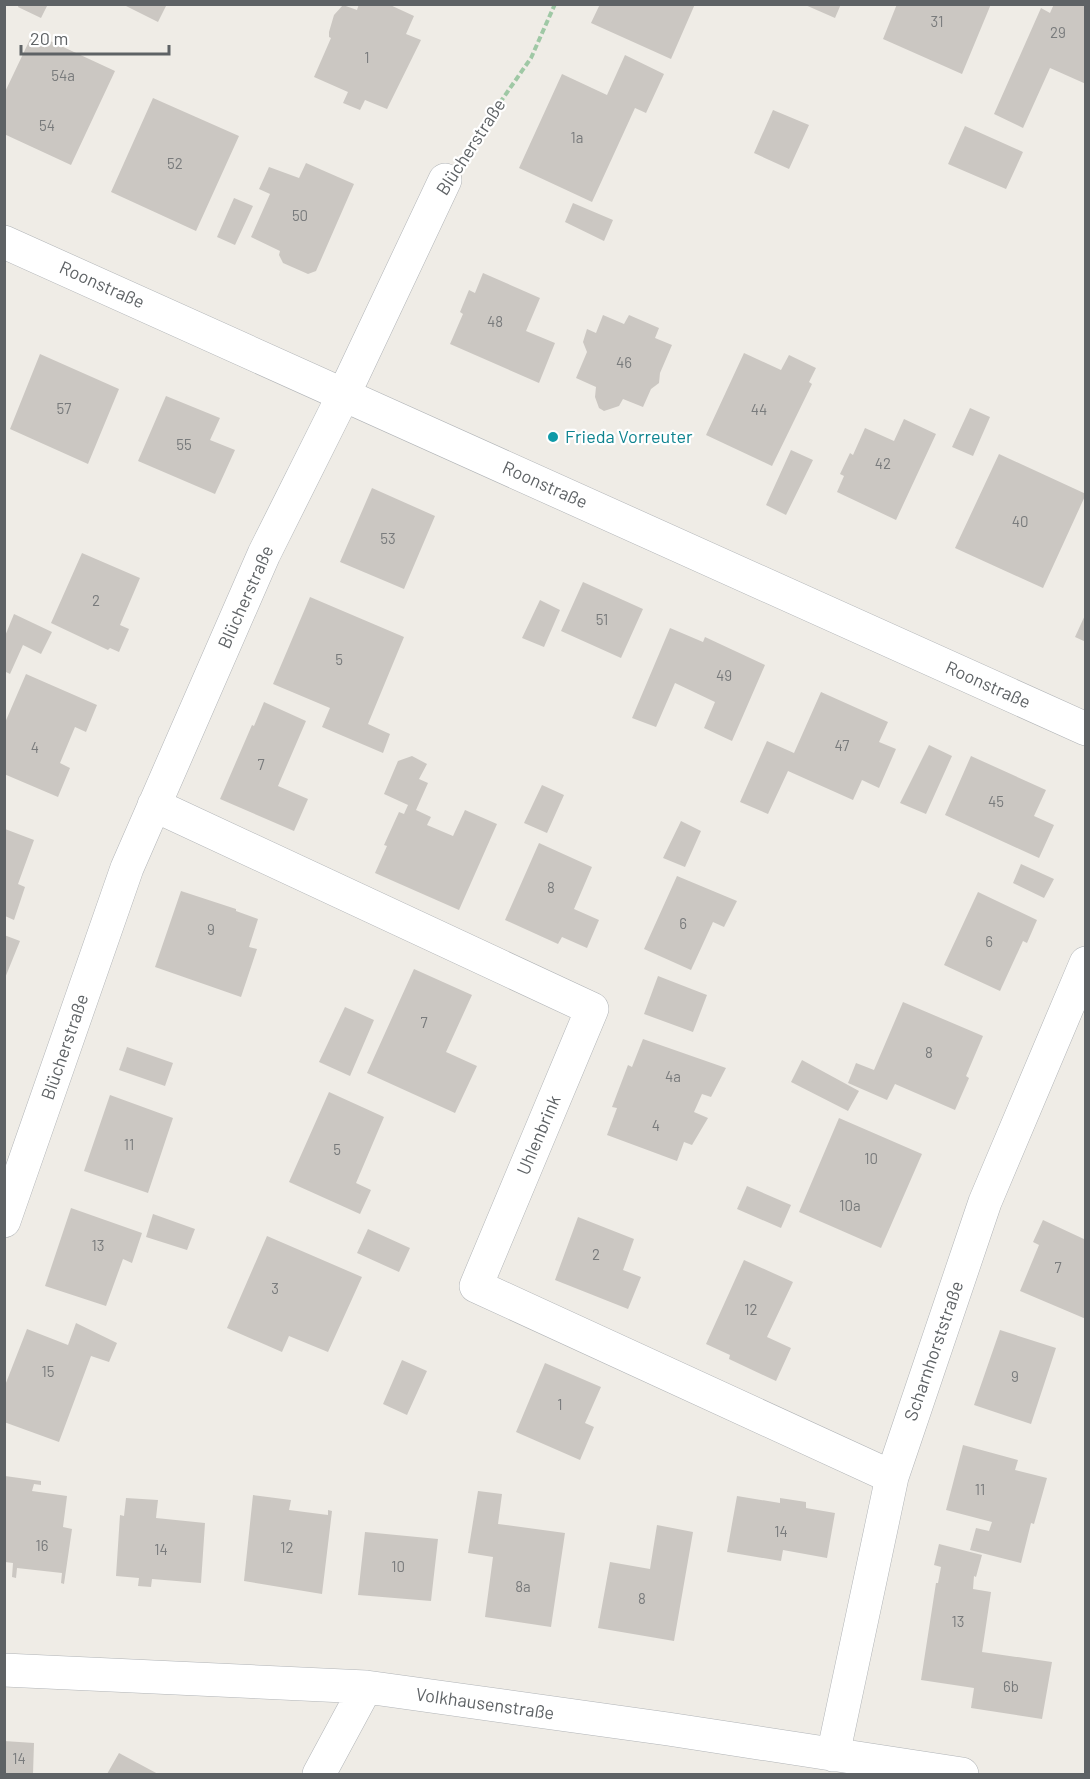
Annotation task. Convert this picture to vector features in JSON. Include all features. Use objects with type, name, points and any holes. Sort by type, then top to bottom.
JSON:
[{"type":"street","name":"Blücherstraße","points":[[4,1221],[127,868],[264,554],[344,394],[446,180]]},
{"type":"street","name":"Roonstraße","points":[[4,242],[1086,729]]},
{"type":"street","name":"Uhlenbrink","points":[[154,805],[592,1009],[476,1286],[892,1477]]},
{"type":"street","name":"Scharnhorststraße","points":[[833,1755],[892,1477],[985,1202],[1086,963]]},
{"type":"street","name":"Volkhausenstraße","points":[[4,1670],[366,1687],[668,1729],[962,1774]]},
{"type":"street","points":[[319,1774],[366,1687]]},
{"type":"path","name":"Blücherstraße","points":[[446,180],[531,57],[555,4]]},
{"type":"building","points":[[19,4],[48,4],[41,18],[18,7]]},
{"type":"building","points":[[122,4],[167,4],[158,22]]},
{"type":"building","points":[[359,4],[388,4],[414,16],[406,34],[421,40],[387,109],[365,100],[360,110],[343,103],[348,92],[314,77],[331,38],[329,32],[334,15],[343,5],[357,10]]},
{"type":"building","points":[[600,4],[695,4],[671,59],[591,23]]},
{"type":"building","points":[[803,4],[841,4],[835,18]]},
{"type":"building","points":[[897,4],[991,4],[962,74],[883,39]]},
{"type":"building","points":[[1054,4],[1086,4],[1086,84],[1050,68],[1023,128],[994,114],[1041,8],[1050,13]]},
{"type":"building","points":[[33,33],[115,71],[71,165],[4,134],[4,94]]},
{"type":"building","points":[[625,55],[664,74],[646,113],[635,108],[592,202],[519,168],[562,74],[607,95]]},
{"type":"building","points":[[153,98],[239,136],[196,231],[111,192]]},
{"type":"building","points":[[773,110],[809,125],[789,169],[754,153]]},
{"type":"building","points":[[965,126],[1023,152],[1006,189],[948,164]]},
{"type":"building","points":[[306,163],[354,184],[316,271],[308,274],[283,263],[279,255],[280,251],[251,237],[270,194],[259,189],[269,167],[299,178]]},
{"type":"building","points":[[234,198],[253,206],[235,245],[217,237]]},
{"type":"building","points":[[573,203],[613,220],[604,241],[565,222]]},
{"type":"building","points":[[483,273],[540,298],[526,331],[555,343],[539,383],[450,344],[463,314],[460,312],[469,290],[475,293]]},
{"type":"building","points":[[603,315],[624,324],[629,315],[659,328],[655,338],[672,345],[660,373],[659,383],[651,389],[643,407],[623,399],[619,406],[604,411],[599,408],[595,397],[596,387],[576,378],[587,352],[583,342],[587,329],[596,333]]},
{"type":"building","points":[[744,353],[781,370],[789,355],[816,368],[809,382],[812,384],[772,466],[706,435]]},
{"type":"building","points":[[40,354],[119,389],[88,464],[10,429]]},
{"type":"building","points":[[166,396],[220,418],[210,440],[235,450],[215,494],[138,461]]},
{"type":"building","points":[[970,408],[990,417],[973,456],[952,447]]},
{"type":"building","points":[[904,419],[936,434],[896,520],[837,492],[844,476],[840,474],[850,453],[853,455],[865,428],[894,441]]},
{"type":"building","points":[[791,450],[813,460],[786,515],[766,505]]},
{"type":"building","points":[[999,454],[1086,494],[1043,588],[955,548]]},
{"type":"building","points":[[372,488],[435,516],[404,589],[340,562]]},
{"type":"building","points":[[82,553],[140,578],[120,625],[129,629],[119,652],[110,648],[108,650],[51,623]]},
{"type":"building","points":[[583,582],[643,609],[621,658],[561,631]]},
{"type":"building","points":[[310,597],[404,637],[368,724],[390,734],[383,753],[322,727],[330,708],[273,684]]},
{"type":"building","points":[[540,600],[560,610],[544,647],[522,638]]},
{"type":"building","points":[[1086,613],[1086,642],[1075,637]]},
{"type":"building","points":[[14,614],[52,632],[41,654],[23,645],[10,674],[4,671],[5,636]]},
{"type":"building","points":[[670,628],[703,642],[705,637],[765,665],[732,741],[704,728],[715,702],[675,683],[656,727],[632,718]]},
{"type":"building","points":[[26,674],[97,705],[86,732],[75,727],[60,763],[70,768],[58,797],[4,774],[4,725]]},
{"type":"building","points":[[821,692],[888,722],[879,742],[896,749],[879,788],[862,780],[853,800],[788,771],[768,814],[740,802],[767,741],[794,753]]},
{"type":"building","points":[[264,702],[306,721],[278,786],[308,799],[294,831],[220,799]]},
{"type":"building","points":[[929,745],[952,756],[926,814],[900,803]]},
{"type":"building","points":[[412,756],[427,764],[419,779],[428,783],[416,810],[431,817],[427,825],[453,836],[465,810],[497,824],[459,910],[375,873],[387,846],[384,845],[399,812],[404,814],[408,805],[384,794],[398,761]]},
{"type":"building","points":[[971,756],[1046,790],[1034,816],[1054,825],[1039,858],[945,815]]},
{"type":"building","points":[[542,785],[564,795],[547,833],[524,823]]},
{"type":"building","points":[[681,821],[701,831],[685,867],[663,858]]},
{"type":"building","points":[[5,829],[34,840],[18,884],[25,887],[14,920],[5,916]]},
{"type":"building","points":[[539,843],[592,867],[574,909],[599,920],[587,948],[562,937],[558,944],[505,920]]},
{"type":"building","points":[[1021,864],[1054,879],[1044,898],[1013,883]]},
{"type":"building","points":[[677,876],[737,901],[724,927],[713,922],[691,970],[644,949]]},
{"type":"building","points":[[181,891],[236,909],[236,911],[258,919],[249,947],[257,949],[241,997],[155,967]]},
{"type":"building","points":[[978,892],[1037,920],[1027,943],[1023,941],[1000,991],[944,965]]},
{"type":"building","points":[[4,935],[20,941],[5,978],[4,978]]},
{"type":"building","points":[[414,969],[472,995],[446,1052],[477,1066],[455,1113],[367,1073]]},
{"type":"building","points":[[658,976],[707,995],[693,1032],[644,1014]]},
{"type":"building","points":[[903,1002],[983,1036],[955,1110],[895,1084],[887,1100],[848,1083],[856,1063],[874,1070]]},
{"type":"building","points":[[345,1007],[374,1020],[350,1076],[319,1062]]},
{"type":"building","points":[[643,1039],[726,1068],[711,1097],[702,1094],[694,1112],[708,1118],[692,1145],[684,1142],[677,1161],[607,1135],[617,1108],[612,1107],[628,1065],[632,1067]]},
{"type":"building","points":[[127,1047],[173,1063],[165,1086],[119,1070]]},
{"type":"building","points":[[802,1060],[859,1091],[848,1111],[791,1082]]},
{"type":"building","points":[[329,1092],[384,1117],[356,1183],[371,1190],[360,1214],[289,1182]]},
{"type":"building","points":[[110,1095],[173,1118],[148,1193],[84,1171]]},
{"type":"building","points":[[839,1118],[922,1154],[881,1248],[799,1212]]},
{"type":"building","points":[[747,1186],[791,1205],[781,1228],[737,1209]]},
{"type":"building","points":[[71,1208],[142,1233],[132,1263],[123,1259],[106,1306],[45,1286]]},
{"type":"building","points":[[153,1214],[195,1229],[187,1250],[146,1237]]},
{"type":"building","points":[[578,1217],[634,1239],[623,1270],[641,1277],[628,1309],[555,1280]]},
{"type":"building","points":[[1043,1220],[1086,1240],[1086,1319],[1020,1291],[1039,1245],[1033,1242]]},
{"type":"building","points":[[368,1229],[410,1248],[399,1272],[357,1253]]},
{"type":"building","points":[[267,1236],[362,1277],[328,1352],[289,1336],[282,1352],[227,1328]]},
{"type":"building","points":[[744,1260],[793,1282],[767,1337],[791,1348],[776,1381],[729,1359],[730,1355],[706,1344]]},
{"type":"building","points":[[76,1323],[117,1343],[109,1362],[91,1356],[59,1442],[4,1422],[4,1388],[27,1329],[68,1345]]},
{"type":"building","points":[[1000,1330],[1056,1348],[1031,1424],[974,1405]]},
{"type":"building","points":[[402,1360],[427,1371],[407,1415],[383,1404]]},
{"type":"building","points":[[545,1363],[601,1387],[585,1423],[594,1427],[580,1460],[516,1432]]},
{"type":"building","points":[[963,1445],[1018,1460],[1015,1470],[1047,1478],[1034,1524],[1031,1523],[1021,1563],[970,1550],[976,1528],[989,1531],[992,1522],[946,1510]]},
{"type":"building","points":[[5,1476],[41,1481],[41,1485],[34,1484],[32,1491],[67,1496],[63,1527],[72,1529],[64,1584],[61,1583],[62,1573],[17,1568],[16,1578],[12,1577],[13,1563],[5,1562]]},
{"type":"building","points":[[478,1491],[502,1494],[498,1524],[565,1533],[551,1627],[485,1617],[493,1557],[468,1553]]},
{"type":"building","points":[[253,1495],[291,1500],[289,1510],[328,1515],[328,1510],[332,1511],[322,1594],[244,1581]]},
{"type":"building","points":[[737,1496],[780,1503],[780,1498],[806,1502],[806,1508],[835,1513],[827,1558],[783,1550],[781,1561],[727,1552]]},
{"type":"building","points":[[126,1498],[158,1500],[156,1518],[205,1523],[201,1583],[152,1579],[151,1587],[138,1586],[139,1578],[116,1576],[120,1515],[124,1516]]},
{"type":"building","points":[[657,1525],[693,1532],[674,1641],[598,1628],[610,1562],[650,1569]]},
{"type":"building","points":[[365,1532],[438,1539],[431,1601],[358,1595]]},
{"type":"building","points":[[939,1544],[982,1555],[976,1577],[974,1576],[973,1589],[991,1592],[982,1652],[1052,1662],[1042,1719],[971,1708],[974,1688],[921,1680],[936,1583],[938,1583],[941,1567],[934,1565]]},
{"type":"building","points":[[4,1741],[34,1743],[33,1774],[4,1774]]},
{"type":"building","points":[[119,1753],[158,1774],[107,1774]]},
{"type":"place","name":"Frieda Vorreuter","points":[[553,437]]}]
